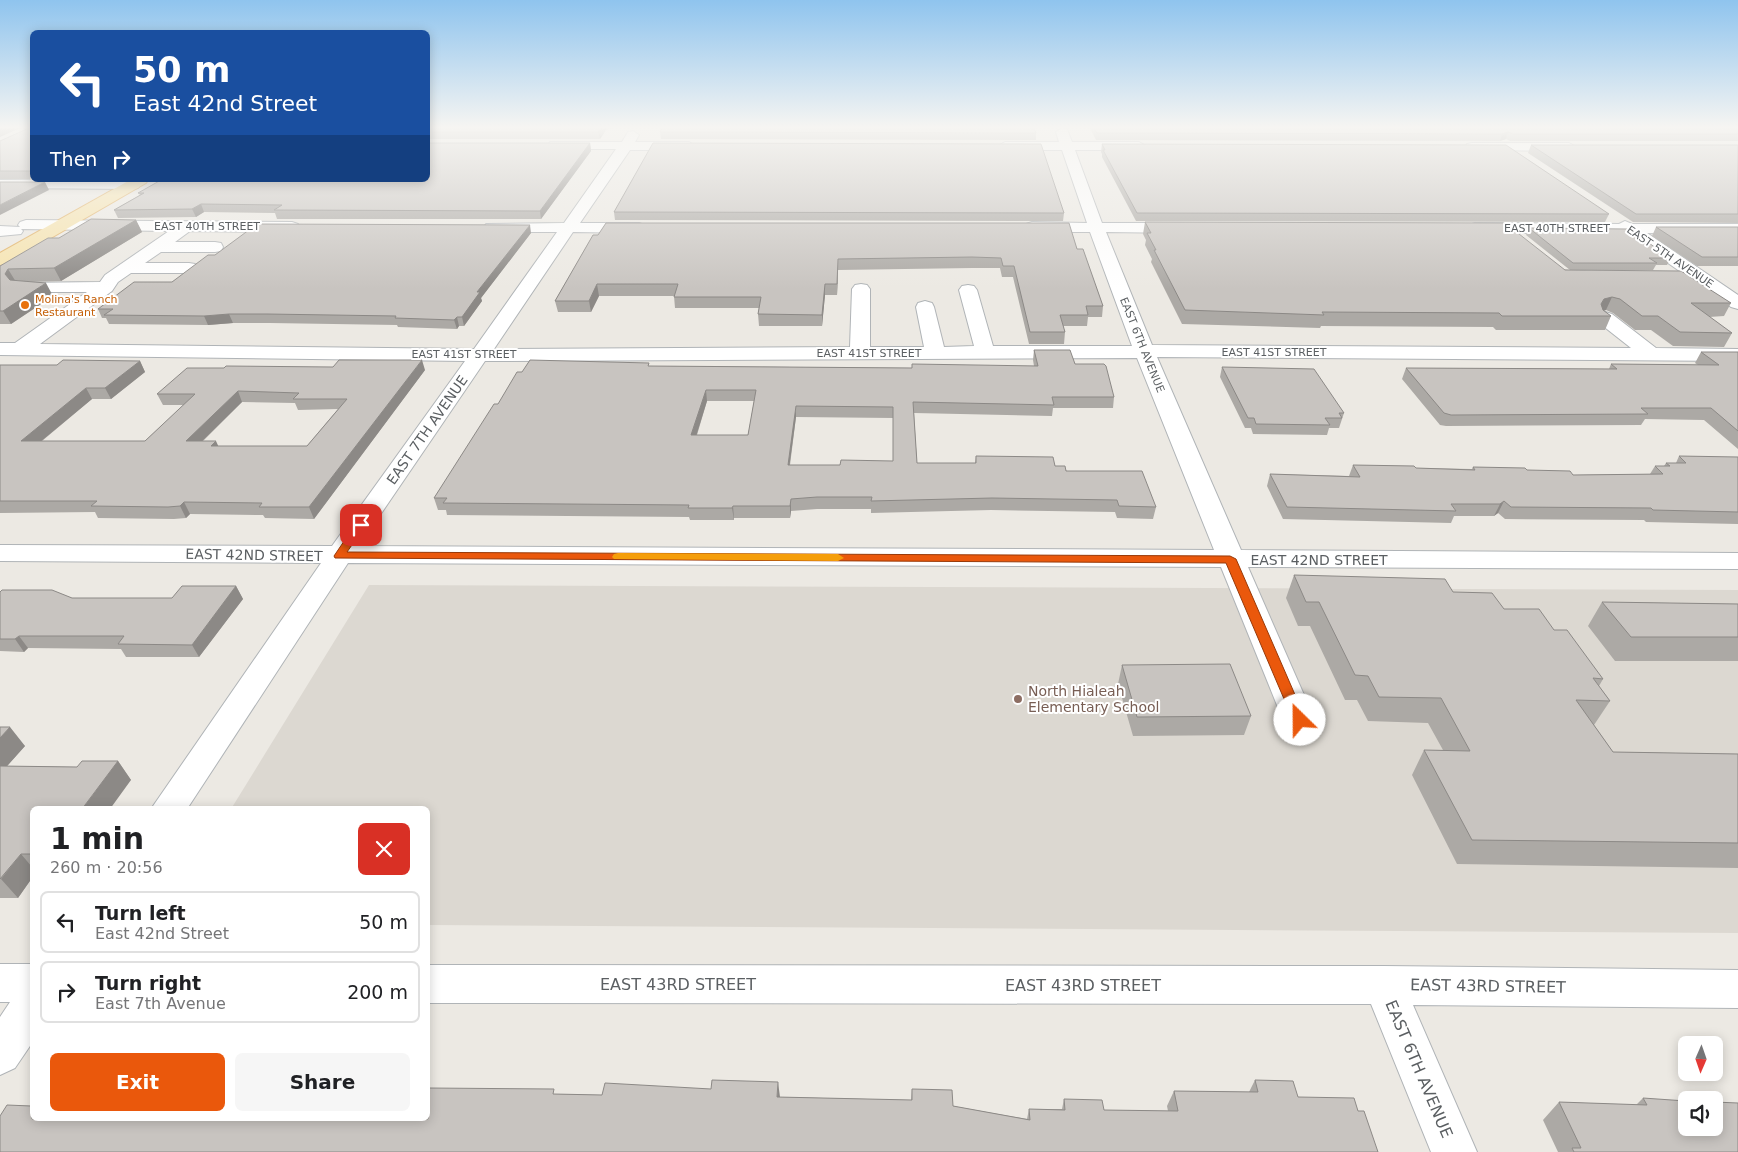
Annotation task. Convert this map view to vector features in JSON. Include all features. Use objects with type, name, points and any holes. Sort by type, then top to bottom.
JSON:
[{"type":"main road","points":[[75,198],[104,182]]},
{"type":"main road","points":[[0,260],[137,182]]},
{"type":"main road","points":[[0,240],[14,229],[50,212]]},
{"type":"street","points":[[0,184],[137,182]]},
{"type":"street","name":"EAST 7TH AVENUE","points":[[170,806],[339,556],[601,182]]},
{"type":"street","name":"EAST 6TH AVENUE","points":[[1080,182],[1144,351],[1230,559],[1300,720]]},
{"type":"street","name":"EAST 5TH AVENUE","points":[[1603,212],[1734,299]]},
{"type":"street","name":"EAST 40TH STREET","points":[[14,229],[61,226],[304,227]]},
{"type":"street","points":[[10,349],[106,287],[111,279],[188,226]]},
{"type":"street","points":[[480,227],[658,228]]},
{"type":"street","points":[[1016,227],[1195,228]]},
{"type":"street","name":"EAST 40TH STREET","points":[[1464,228],[1738,229]]},
{"type":"street","points":[[1504,228],[1523,243]]},
{"type":"street","points":[[157,247],[215,247]]},
{"type":"street","points":[[127,268],[189,268]]},
{"type":"street","points":[[1670,277],[1700,277]]},
{"type":"street","points":[[23,287],[106,287]]},
{"type":"street","points":[[860,353],[861,289]]},
{"type":"street","points":[[968,290],[985,352]]},
{"type":"street","points":[[925,307],[935,352]]},
{"type":"street","points":[[1605,318],[1652,355]]},
{"type":"street","name":"EAST 41ST STREET","points":[[10,349],[480,355],[1144,351],[1738,355]]},
{"type":"street","name":"EAST 42ND STREET","points":[[0,553],[339,556],[1738,560]]},
{"type":"street","points":[[0,983],[30,983]]},
{"type":"street","name":"EAST 43RD STREET","points":[[430,984],[1384,985],[1738,989]]},
{"type":"street","name":"EAST 6TH AVENUE","points":[[1384,985],[1454,1152]]},
{"type":"street","points":[[0,1053],[30,1010]]},
{"type":"shaded area","name":"North Hialeah Elementary School","points":[[369,585],[1738,590],[1738,933],[430,925],[430,806],[233,806]]},
{"type":"building","points":[[0,182],[45,182],[0,205]]},
{"type":"building","points":[[157,182],[562,182],[540,211],[274,210],[282,205],[201,204],[192,209],[114,210],[144,193],[138,193]]},
{"type":"building","points":[[631,182],[1054,182],[1064,213],[614,212]]},
{"type":"building","points":[[1120,182],[1561,182],[1609,214],[1137,213]]},
{"type":"building","points":[[1587,182],[1738,182],[1738,214],[1636,214]]},
{"type":"building","points":[[91,219],[136,220],[54,268],[8,269],[5,274],[10,280],[46,283],[3,311],[0,311],[0,266],[48,238],[59,238]]},
{"type":"building","points":[[1145,222],[1505,223],[1565,270],[1681,271],[1731,303],[1691,303],[1732,333],[1680,332],[1658,316],[1642,316],[1620,299],[1612,297],[1604,299],[1601,304],[1603,310],[1611,316],[1502,316],[1499,313],[1322,312],[1324,315],[1185,310],[1154,250],[1156,250],[1147,233],[1151,233]]},
{"type":"building","points":[[606,223],[1069,223],[1077,249],[1083,249],[1103,306],[1086,306],[1088,315],[1060,315],[1065,332],[1030,332],[1014,266],[1003,266],[1001,258],[972,257],[838,259],[837,284],[825,284],[822,315],[758,314],[761,297],[674,297],[678,284],[597,284],[589,301],[555,301],[593,235],[598,235]]},
{"type":"building","points":[[257,224],[530,225],[477,292],[480,292],[462,317],[457,317],[454,320],[395,318],[396,316],[267,314],[204,316],[104,315],[113,309],[98,309],[134,282],[172,282],[208,255],[215,255]]},
{"type":"building","points":[[1656,227],[1738,227],[1738,257],[1702,257]]},
{"type":"building","points":[[1529,228],[1628,229],[1671,258],[1649,258],[1657,263],[1573,263]]},
{"type":"building","points":[[1034,350],[1070,350],[1075,364],[1104,364],[1106,366],[1114,397],[1052,397],[1054,405],[913,402],[917,463],[976,463],[976,456],[1053,457],[1055,466],[1065,466],[1066,471],[1142,471],[1156,507],[1119,506],[1117,500],[992,498],[871,501],[872,497],[817,497],[791,499],[790,506],[688,508],[689,505],[443,503],[447,498],[434,498],[494,404],[498,404],[517,372],[522,372],[530,360],[649,363],[648,366],[912,368],[912,364],[1038,366]],"holes":[[[706,390],[756,390],[748,435],[691,435]],[[796,406],[893,407],[893,461],[841,460],[840,465],[788,465]]]},
{"type":"building","points":[[1701,352],[1738,352],[1738,431],[1711,408],[1641,408],[1648,414],[1451,415],[1444,413],[1406,368],[1617,369],[1611,364],[1719,365]]},
{"type":"building","points":[[63,360],[140,361],[105,388],[86,388],[21,441],[145,441],[195,394],[157,394],[187,368],[224,368],[226,366],[333,367],[339,360],[422,360],[309,507],[259,507],[262,503],[184,502],[180,506],[168,507],[91,506],[97,501],[0,501],[0,365],[57,365]],"holes":[[[238,391],[299,393],[293,399],[347,399],[307,446],[211,446],[216,441],[186,441]]]},
{"type":"building","points":[[1222,367],[1314,369],[1344,413],[1339,413],[1342,418],[1325,418],[1330,425],[1256,424],[1254,418],[1248,418]]},
{"type":"building","points":[[1679,456],[1738,457],[1738,512],[1653,510],[1651,508],[1511,507],[1504,501],[1500,504],[1451,504],[1456,511],[1287,507],[1270,474],[1360,477],[1353,465],[1475,470],[1473,467],[1525,468],[1527,470],[1570,471],[1573,475],[1663,474],[1655,466],[1670,466],[1666,463],[1686,463]]},
{"type":"building","points":[[1294,575],[1445,579],[1453,592],[1492,593],[1504,609],[1539,609],[1554,630],[1567,630],[1603,679],[1593,678],[1610,701],[1576,700],[1613,752],[1738,754],[1738,843],[1472,840],[1424,750],[1470,751],[1441,698],[1379,697],[1368,676],[1355,675],[1319,602],[1306,602]]},
{"type":"building","points":[[182,586],[236,586],[192,645],[118,644],[124,636],[19,636],[15,639],[0,639],[0,592],[2,590],[52,590],[72,598],[172,598]]},
{"type":"building","points":[[1602,602],[1738,604],[1738,637],[1631,637]]},
{"type":"building","points":[[1230,664],[1251,716],[1137,717],[1122,665]]},
{"type":"building","points":[[0,727],[10,727],[0,738]]},
{"type":"building","points":[[82,761],[118,761],[84,806],[30,806],[30,854],[21,854],[0,879],[0,766],[77,767]]},
{"type":"building","points":[[712,1080],[778,1082],[777,1097],[912,1100],[912,1089],[952,1090],[953,1106],[1030,1120],[1029,1109],[1065,1110],[1064,1099],[1102,1100],[1104,1110],[1178,1111],[1174,1091],[1258,1092],[1255,1080],[1293,1081],[1298,1097],[1354,1098],[1358,1111],[1364,1111],[1378,1152],[0,1152],[0,1116],[7,1105],[30,1106],[30,1121],[430,1121],[430,1088],[554,1089],[553,1094],[602,1095],[605,1083],[711,1089]]},
{"type":"building","points":[[1643,1098],[1678,1100],[1678,1136],[1723,1136],[1723,1102],[1738,1103],[1738,1152],[1574,1152],[1572,1148],[1581,1148],[1559,1102],[1647,1105]]},
{"type":"slow traffic","points":[[618,557],[838,558]]},
{"type":"place","name":"Molina's Ranch Restaurant","points":[[25,305]]},
{"type":"place","name":"North Hialeah Elementary School","points":[[1018,699]]},
{"type":"route","points":[[361,525],[339,556],[1230,559],[1300,720]]}]
